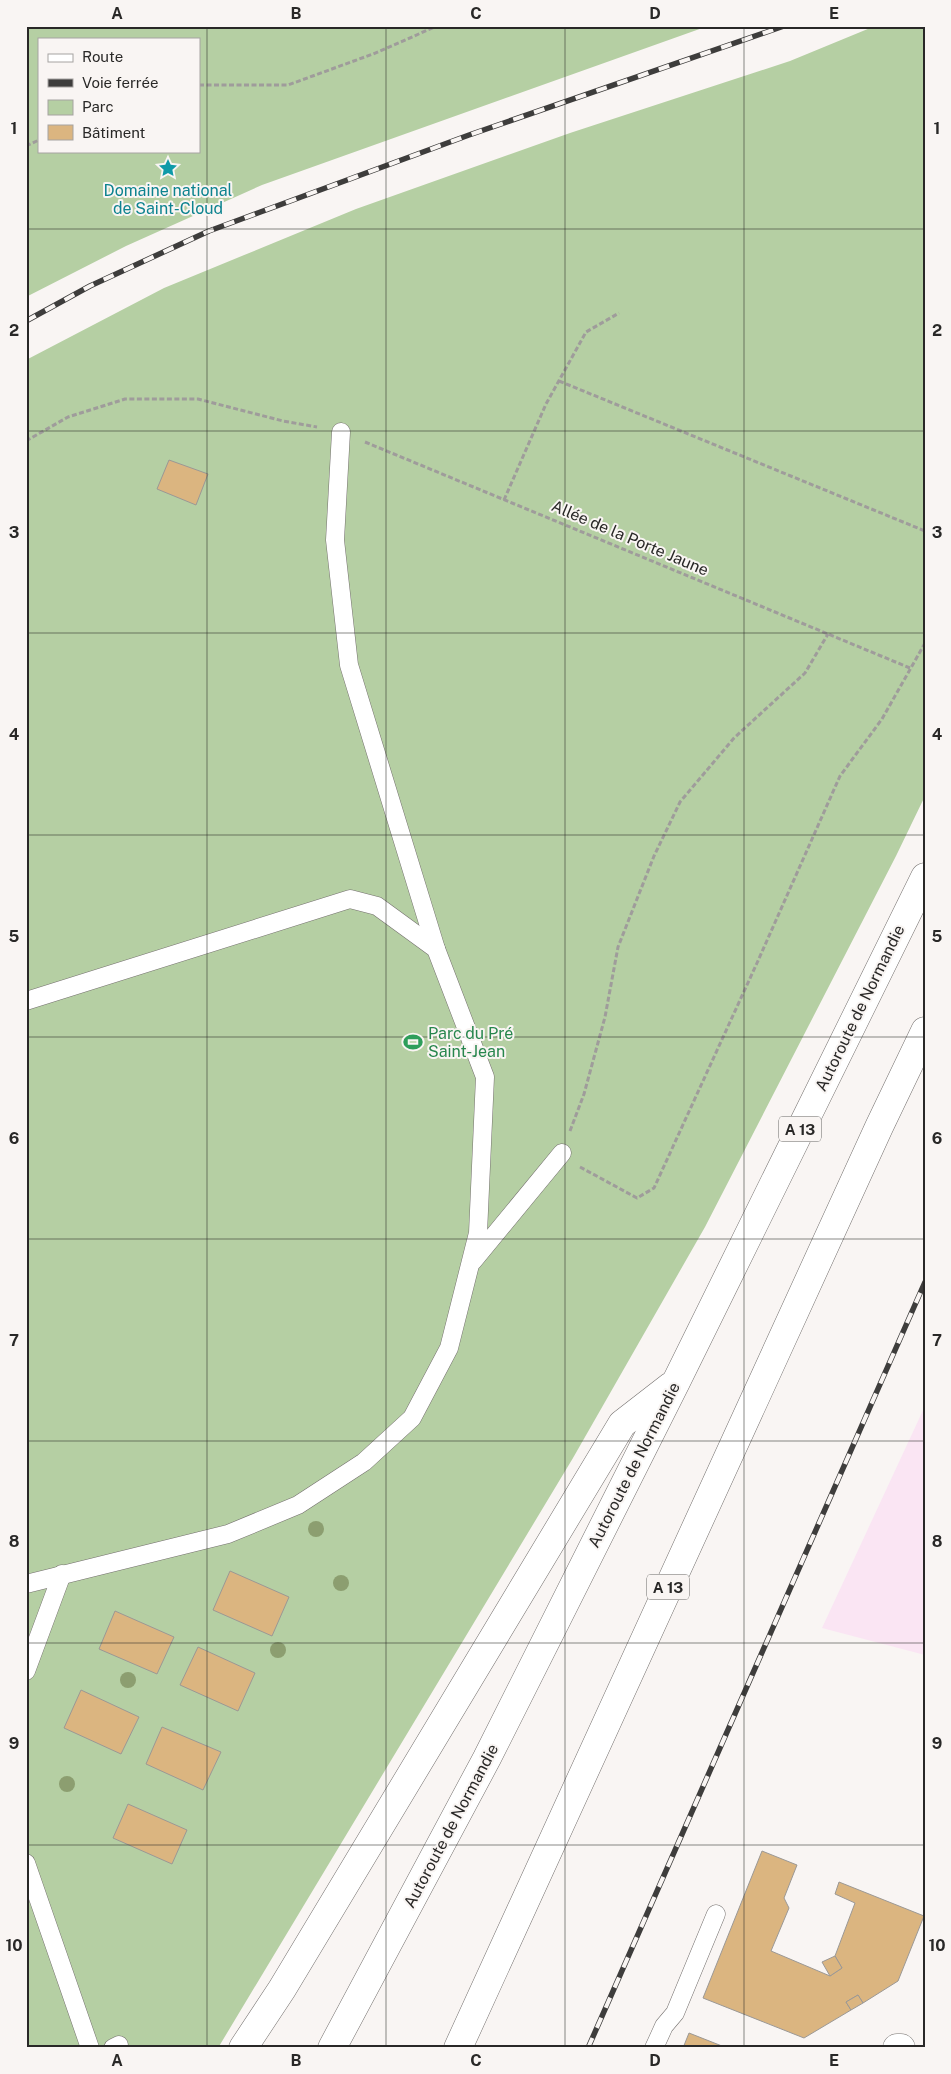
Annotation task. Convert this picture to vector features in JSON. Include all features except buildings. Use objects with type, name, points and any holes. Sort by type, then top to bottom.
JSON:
[{"type":"highway","name":"Autoroute de Normandie","points":[[332,2048],[487,1758],[676,1382],[925,877]]},
{"type":"highway","name":"A 13","points":[[458,2048],[879,1127],[925,1031]]},
{"type":"highway","points":[[243,2048],[282,1989],[622,1424],[676,1382]]},
{"type":"lane","points":[[26,1584],[228,1534],[298,1506],[364,1462],[412,1418],[449,1348],[478,1234],[485,1078],[436,949],[350,665],[335,540],[341,432]]},
{"type":"lane","points":[[26,1001],[350,899],[376,906],[436,949]]},
{"type":"lane","points":[[470,1265],[562,1153]]},
{"type":"lane","points":[[26,1671],[62,1574]]},
{"type":"lane","points":[[26,1863],[90,2048]]},
{"type":"lane","points":[[654,2048],[664,2026],[675,2013],[716,1914]]},
{"type":"path","points":[[200,85],[288,84],[373,54],[437,26]]},
{"type":"path","points":[[26,146],[38,140]]},
{"type":"path","points":[[504,500],[546,404],[586,332],[619,313]]},
{"type":"path","points":[[559,381],[925,532]]},
{"type":"path","name":"Allée de la Porte Jaune","points":[[26,441],[68,417],[125,399],[198,399],[283,421],[341,432],[910,668]]},
{"type":"path","points":[[828,634],[805,673],[734,738],[680,802],[654,856],[618,947],[605,1017],[588,1077],[562,1153],[579,1166],[637,1198],[654,1188],[840,776],[882,719],[925,643]]},
{"type":"shaded area","points":[[925,1406],[925,1655],[822,1628]]},
{"type":"green space","name":"Domaine national de Saint-Cloud","points":[[26,26],[708,26],[262,185],[126,246],[26,297]]},
{"type":"green space","name":"Parc du Pré Saint-Jean","points":[[875,26],[925,26],[925,796],[705,1227],[573,1458],[218,2048],[26,2048],[26,360],[164,288],[356,209],[570,133],[790,61]]},
{"type":"railway","points":[[26,321],[90,286],[209,231],[469,135],[784,26]]},
{"type":"railway","points":[[588,2048],[925,1282]]},
{"type":"place","name":"Domaine national de Saint-Cloud","points":[[168,168]]},
{"type":"place","name":"Parc du Pré Saint-Jean","points":[[413,1042]]}]
